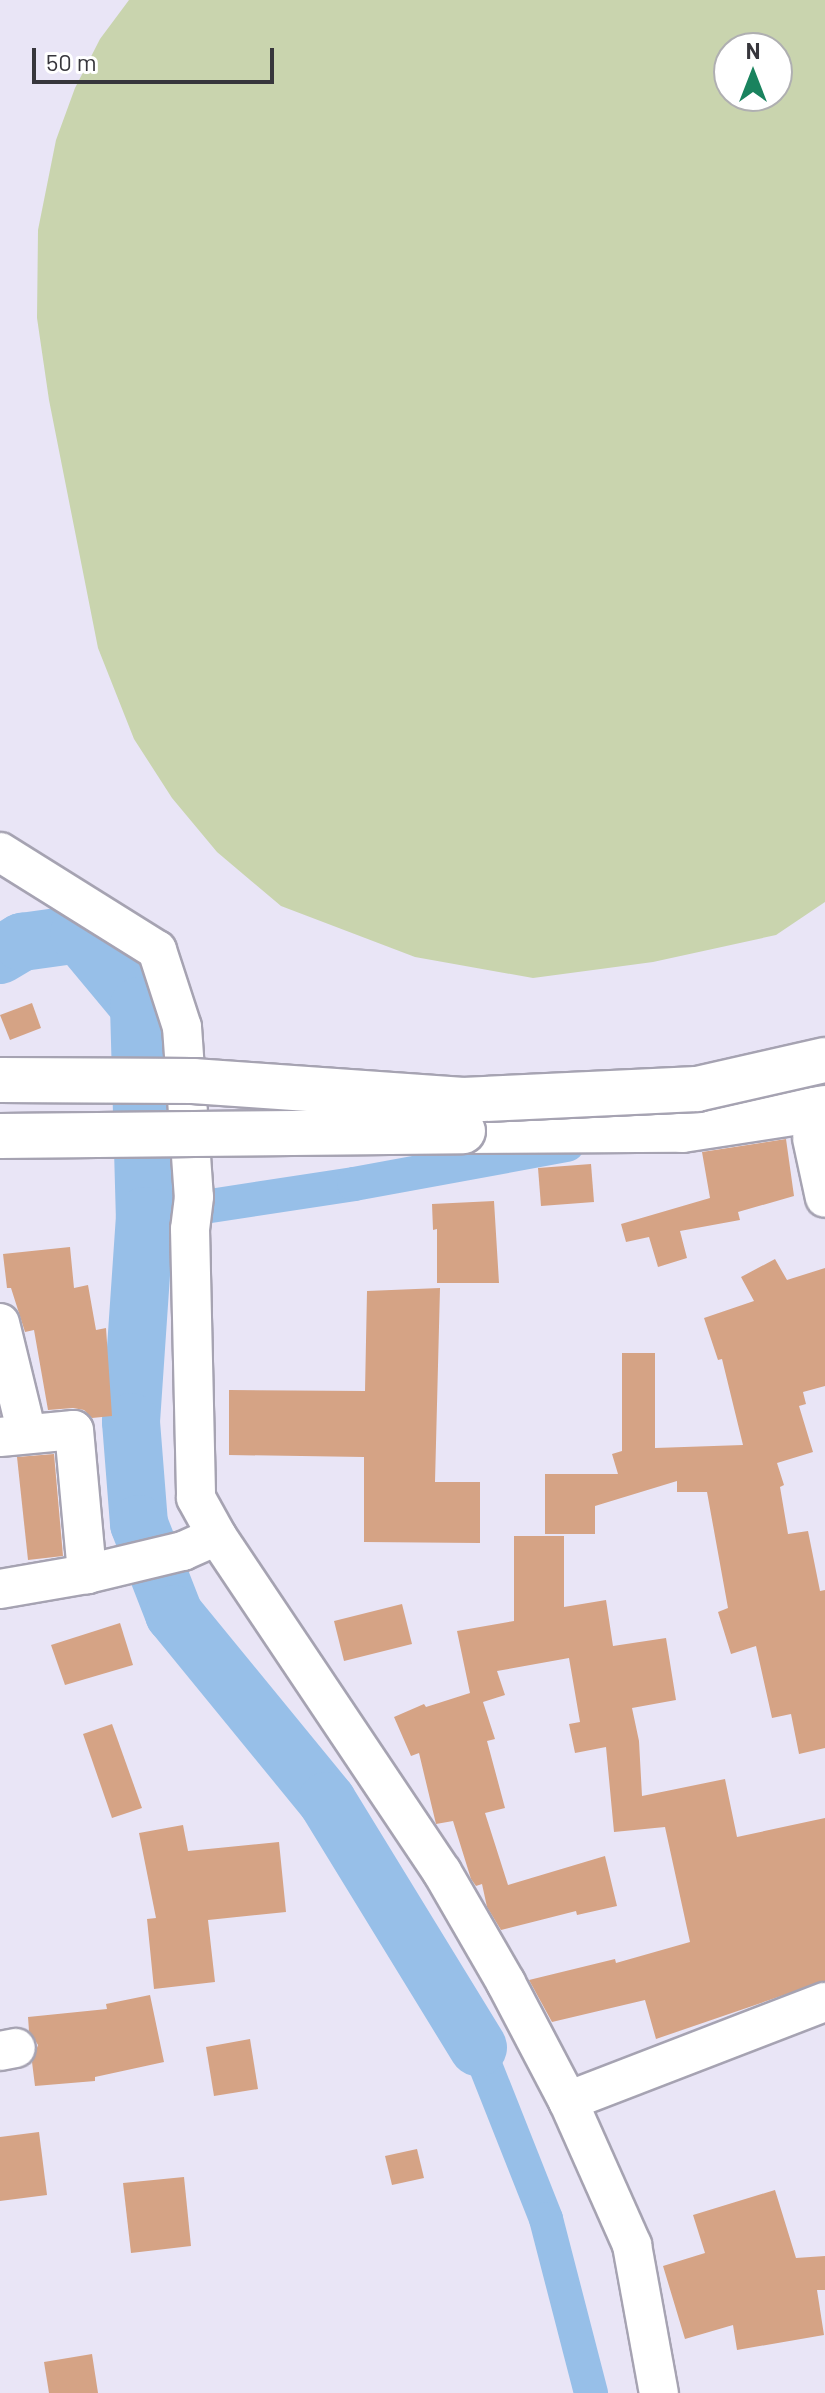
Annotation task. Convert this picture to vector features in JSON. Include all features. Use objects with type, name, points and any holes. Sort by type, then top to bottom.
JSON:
[{"type":"main road","points":[[0,1080],[193,1081],[463,1100],[697,1089],[825,1060]]},
{"type":"main road","points":[[0,1136],[682,1130],[818,1123]]},
{"type":"street","points":[[0,852],[6,859],[157,950],[182,1027],[192,1213],[196,1498],[200,1543],[442,1872],[506,1983],[568,2101],[632,2245],[659,2393]]},
{"type":"street","points":[[818,1123],[825,1198]]},
{"type":"street","points":[[0,1323],[13,1435],[74,1430],[102,1570]]},
{"type":"street","points":[[0,1589],[102,1570],[200,1543]]},
{"type":"street","points":[[568,2101],[825,2002]]},
{"type":"green space","points":[[129,0],[825,0],[825,902],[776,935],[653,962],[533,978],[415,957],[281,906],[217,852],[172,798],[134,739],[98,648],[49,400],[37,318],[38,230],[56,140],[75,88],[100,39]]},
{"type":"building","points":[[32,1003],[41,1028],[10,1040],[0,1015]]},
{"type":"building","points":[[786,1139],[794,1196],[738,1212],[740,1220],[680,1231],[687,1258],[658,1267],[649,1237],[626,1242],[621,1224],[710,1198],[702,1152]]},
{"type":"building","points":[[591,1164],[594,1202],[541,1206],[538,1168]]},
{"type":"building","points":[[494,1201],[499,1283],[437,1283],[437,1229],[433,1230],[432,1204]]},
{"type":"building","points":[[70,1247],[74,1288],[88,1285],[96,1330],[106,1328],[112,1416],[92,1418],[84,1410],[73,1408],[48,1410],[34,1330],[25,1332],[11,1288],[7,1288],[3,1254]]},
{"type":"building","points":[[775,1259],[787,1280],[825,1268],[825,1386],[803,1392],[806,1404],[799,1406],[813,1452],[777,1463],[784,1485],[780,1487],[788,1534],[808,1531],[820,1591],[825,1590],[825,1748],[799,1754],[791,1714],[772,1718],[756,1646],[731,1654],[718,1612],[728,1608],[707,1492],[677,1492],[677,1481],[595,1506],[595,1534],[545,1534],[545,1474],[618,1474],[612,1454],[622,1451],[622,1353],[655,1353],[655,1448],[743,1445],[722,1359],[718,1360],[704,1318],[754,1301],[741,1277]]},
{"type":"building","points":[[440,1288],[435,1482],[480,1482],[480,1543],[364,1542],[364,1457],[229,1455],[229,1390],[365,1391],[367,1291]]},
{"type":"building","points":[[54,1454],[63,1556],[28,1560],[17,1457]]},
{"type":"building","points":[[514,1536],[564,1536],[564,1607],[606,1600],[613,1646],[666,1638],[676,1700],[632,1708],[639,1741],[642,1796],[725,1779],[737,1837],[825,1818],[825,1981],[656,2039],[645,2000],[552,2022],[529,1980],[615,1959],[616,1963],[690,1942],[665,1827],[614,1832],[606,1747],[575,1753],[569,1724],[580,1722],[569,1658],[497,1671],[505,1695],[483,1702],[495,1739],[487,1741],[505,1808],[485,1813],[508,1885],[605,1856],[617,1906],[577,1915],[576,1911],[501,1930],[487,1907],[482,1884],[476,1886],[471,1879],[453,1821],[436,1824],[419,1753],[411,1756],[394,1717],[424,1704],[426,1707],[470,1693],[457,1631],[514,1621]]},
{"type":"building","points":[[402,1604],[412,1644],[344,1661],[334,1621]]},
{"type":"building","points":[[120,1623],[133,1665],[65,1685],[51,1645]]},
{"type":"building","points":[[112,1724],[142,1808],[112,1818],[83,1734]]},
{"type":"building","points":[[183,1825],[188,1851],[279,1842],[286,1912],[208,1920],[215,1982],[154,1989],[147,1919],[156,1918],[139,1833]]},
{"type":"building","points":[[150,1995],[164,2062],[95,2077],[95,2081],[35,2086],[32,2062],[38,2045],[29,2031],[28,2017],[107,2009],[106,2004]]},
{"type":"building","points":[[250,2039],[258,2089],[214,2096],[206,2047]]},
{"type":"building","points":[[39,2132],[47,2195],[0,2201],[0,2137]]},
{"type":"building","points":[[417,2149],[424,2178],[392,2185],[385,2156]]},
{"type":"building","points":[[184,2177],[191,2246],[131,2253],[123,2183]]},
{"type":"building","points":[[775,2190],[796,2258],[825,2256],[825,2290],[817,2290],[824,2335],[737,2350],[733,2325],[685,2339],[663,2266],[705,2253],[693,2215]]},
{"type":"building","points":[[92,2354],[98,2393],[49,2393],[44,2362]]},
{"type":"waterway","points":[[0,955],[22,942],[79,934],[139,1006],[145,1216],[131,1422],[139,1524],[174,1614],[327,1801],[478,2047]]},
{"type":"waterway","points":[[145,1216],[354,1184],[567,1145]]},
{"type":"waterway","points":[[478,2047],[546,2219],[591,2393]]}]
